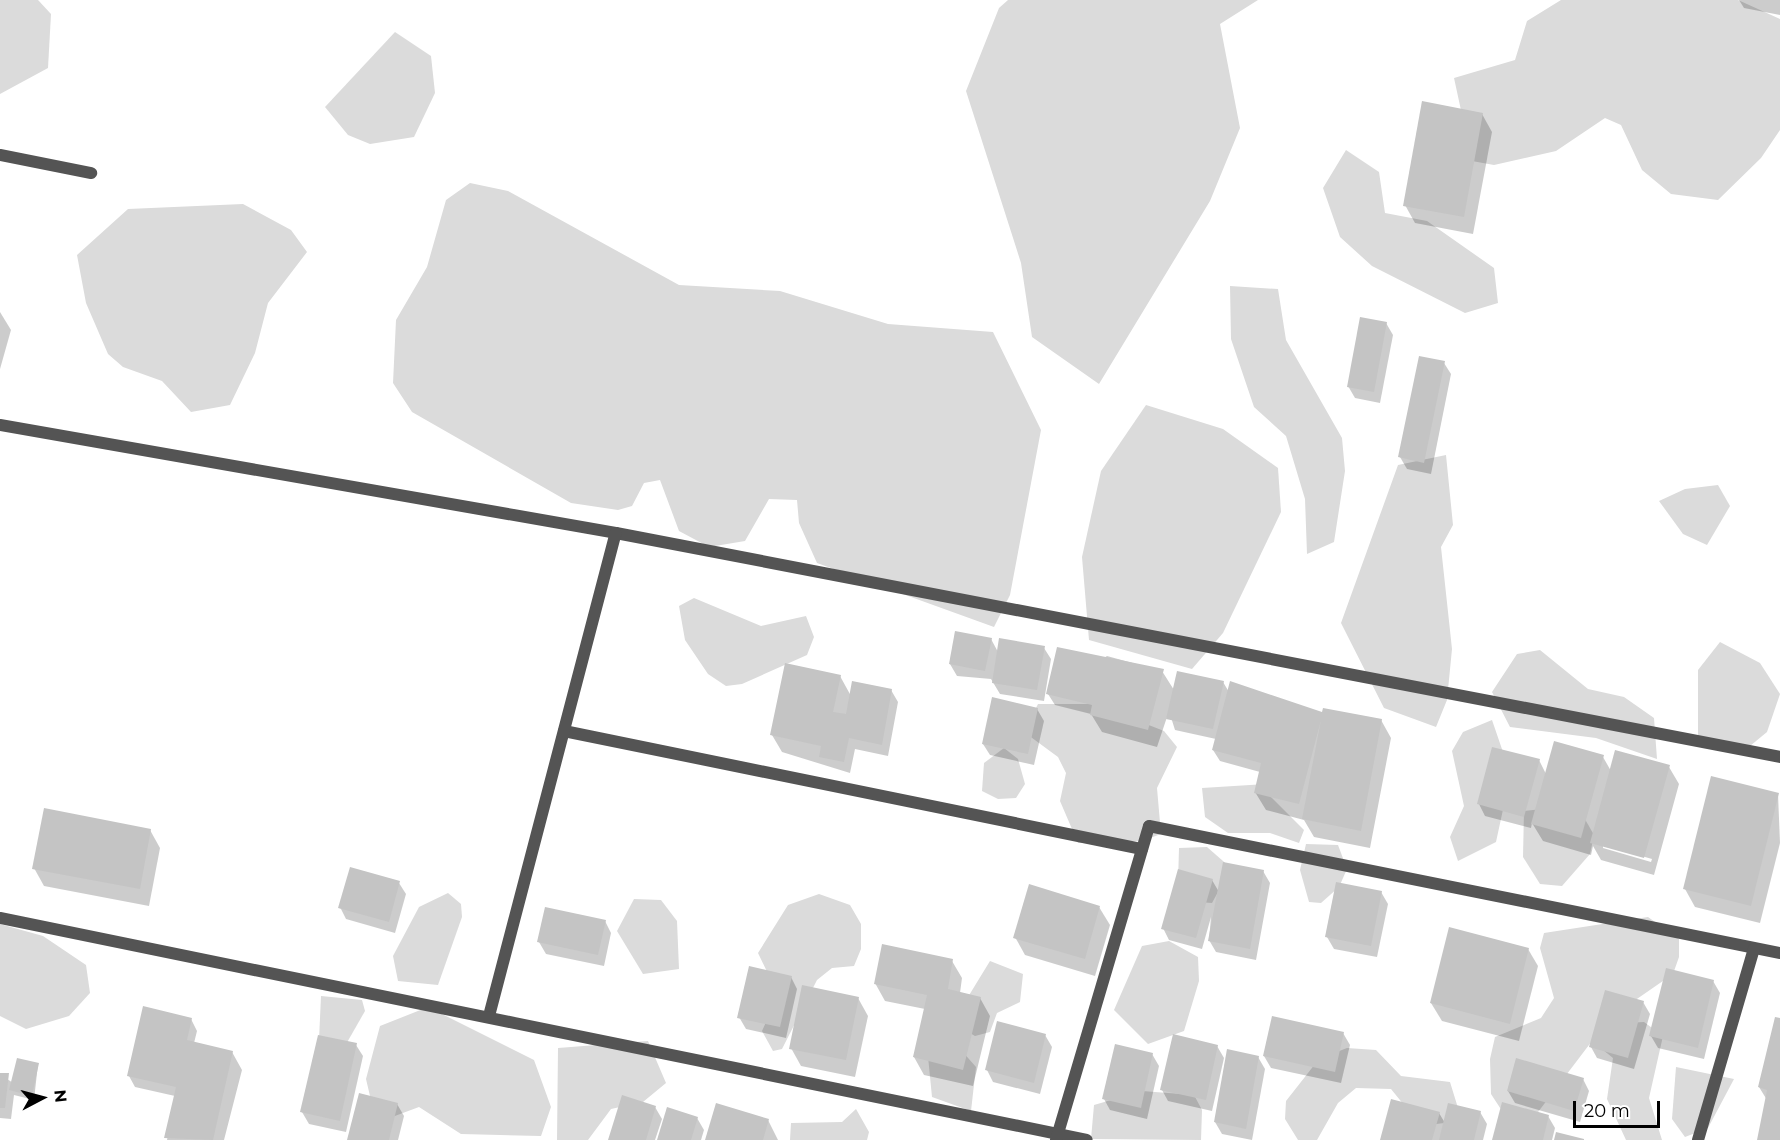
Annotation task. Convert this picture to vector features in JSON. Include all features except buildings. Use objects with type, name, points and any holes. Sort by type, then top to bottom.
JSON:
[{"type":"street","points":[[0,155],[91,173]]},
{"type":"street","points":[[0,425],[616,532],[1780,757]]},
{"type":"street","points":[[489,1016],[616,532]]},
{"type":"street","points":[[564,731],[1142,849]]},
{"type":"street","points":[[1057,1137],[1149,826],[1780,953]]},
{"type":"street","points":[[0,918],[489,1016],[1057,1137],[1087,1140]]},
{"type":"street","points":[[1698,1140],[1754,949]]},
{"type":"shaded area","points":[[0,0],[38,0],[51,14],[48,68],[0,94]]},
{"type":"shaded area","points":[[1008,0],[1258,0],[1220,24],[1240,128],[1210,201],[1099,384],[1032,337],[1021,263],[966,91],[999,8]]},
{"type":"shaded area","points":[[1561,0],[1738,0],[1780,19],[1780,130],[1761,158],[1718,200],[1671,194],[1642,170],[1621,125],[1605,118],[1556,151],[1494,165],[1472,161],[1454,78],[1515,60],[1527,21]]},
{"type":"shaded area","points":[[395,32],[431,56],[435,93],[414,137],[370,144],[348,135],[325,107]]},
{"type":"shaded area","points":[[1346,150],[1379,172],[1385,213],[1427,221],[1494,268],[1498,303],[1465,313],[1372,266],[1340,237],[1323,188]]},
{"type":"shaded area","points":[[470,183],[508,191],[679,285],[780,291],[888,324],[993,332],[1041,430],[1010,595],[994,627],[817,563],[799,523],[797,500],[769,499],[745,541],[709,547],[679,531],[660,480],[644,483],[632,506],[618,510],[571,503],[412,412],[393,383],[396,320],[427,267],[446,200]]},
{"type":"shaded area","points":[[243,204],[291,230],[307,252],[268,303],[255,353],[230,405],[191,412],[162,381],[123,367],[108,354],[86,303],[77,255],[128,209]]},
{"type":"shaded area","points":[[1230,286],[1278,289],[1286,340],[1342,438],[1345,471],[1334,542],[1307,554],[1305,499],[1286,436],[1254,407],[1231,339]]},
{"type":"shaded area","points":[[1146,405],[1223,429],[1278,468],[1281,512],[1223,633],[1192,669],[1089,640],[1082,557],[1101,471]]},
{"type":"shaded area","points":[[1446,455],[1453,525],[1441,547],[1452,649],[1447,700],[1436,727],[1384,708],[1341,623],[1398,465]]},
{"type":"shaded area","points":[[1718,485],[1730,506],[1707,545],[1683,534],[1659,501],[1685,489]]},
{"type":"shaded area","points":[[694,598],[761,626],[806,616],[814,637],[807,655],[742,684],[726,686],[708,674],[685,640],[679,606]]},
{"type":"shaded area","points":[[1720,642],[1760,663],[1780,694],[1767,732],[1750,746],[1698,736],[1698,670]]},
{"type":"shaded area","points":[[1540,650],[1588,689],[1624,697],[1654,718],[1657,759],[1596,738],[1510,727],[1492,692],[1517,654]]},
{"type":"shaded area","points":[[1038,704],[1095,704],[1164,731],[1177,747],[1157,788],[1161,834],[1142,841],[1078,843],[1060,801],[1066,773],[1058,757],[1024,732]]},
{"type":"shaded area","points":[[1492,720],[1504,755],[1507,791],[1496,842],[1458,861],[1450,837],[1464,806],[1452,751],[1463,732]]},
{"type":"shaded area","points":[[1004,748],[1018,759],[1025,784],[1016,798],[998,799],[982,791],[984,763]]},
{"type":"shaded area","points":[[1266,784],[1271,797],[1304,830],[1299,843],[1270,833],[1228,833],[1205,817],[1202,788]]},
{"type":"shaded area","points":[[1542,809],[1582,814],[1594,835],[1590,854],[1562,886],[1540,884],[1523,857],[1524,811]]},
{"type":"shaded area","points":[[1306,844],[1338,845],[1347,869],[1339,887],[1321,903],[1309,902],[1300,870]]},
{"type":"shaded area","points":[[1207,847],[1231,868],[1212,903],[1199,902],[1178,883],[1179,848]]},
{"type":"shaded area","points":[[448,893],[461,904],[462,917],[438,985],[398,981],[393,956],[419,907]]},
{"type":"shaded area","points":[[819,894],[850,905],[861,924],[861,949],[854,966],[832,968],[817,980],[782,1049],[773,1051],[762,1031],[772,1009],[773,984],[758,953],[788,905]]},
{"type":"shaded area","points":[[634,899],[661,900],[677,921],[679,969],[643,974],[617,931]]},
{"type":"shaded area","points":[[1648,917],[1679,939],[1679,957],[1673,974],[1621,1010],[1627,1023],[1644,1022],[1663,1036],[1649,1098],[1662,1140],[1626,1140],[1607,1099],[1613,1058],[1592,1041],[1519,1137],[1491,1094],[1490,1059],[1495,1037],[1541,1018],[1554,998],[1540,948],[1544,933]]},
{"type":"shaded area","points":[[0,924],[43,936],[86,965],[90,993],[69,1016],[26,1029],[0,1016]]},
{"type":"shaded area","points":[[1169,941],[1198,957],[1199,981],[1184,1031],[1148,1044],[1114,1010],[1142,946]]},
{"type":"shaded area","points":[[990,961],[1023,974],[1020,1002],[997,1013],[990,1032],[975,1036],[963,1029],[960,1010]]},
{"type":"shaded area","points":[[321,996],[362,1000],[365,1011],[341,1053],[319,1040]]},
{"type":"shaded area","points":[[428,1007],[534,1060],[551,1107],[541,1136],[461,1134],[419,1107],[384,1120],[374,1113],[366,1079],[380,1026]]},
{"type":"shaded area","points":[[648,1041],[666,1083],[643,1102],[611,1109],[588,1140],[557,1140],[558,1048]]},
{"type":"shaded area","points":[[927,1046],[961,1050],[976,1067],[971,1111],[932,1097]]},
{"type":"shaded area","points":[[1347,1048],[1376,1050],[1401,1076],[1450,1082],[1458,1108],[1444,1123],[1421,1126],[1391,1089],[1356,1088],[1338,1103],[1317,1140],[1298,1140],[1285,1119],[1286,1101],[1319,1059]]},
{"type":"shaded area","points":[[1676,1067],[1734,1079],[1708,1128],[1685,1137],[1672,1119]]},
{"type":"shaded area","points":[[1142,1091],[1194,1095],[1202,1110],[1201,1140],[1091,1139],[1094,1105]]},
{"type":"shaded area","points":[[856,1109],[869,1132],[867,1140],[790,1140],[791,1123],[842,1122]]}]
